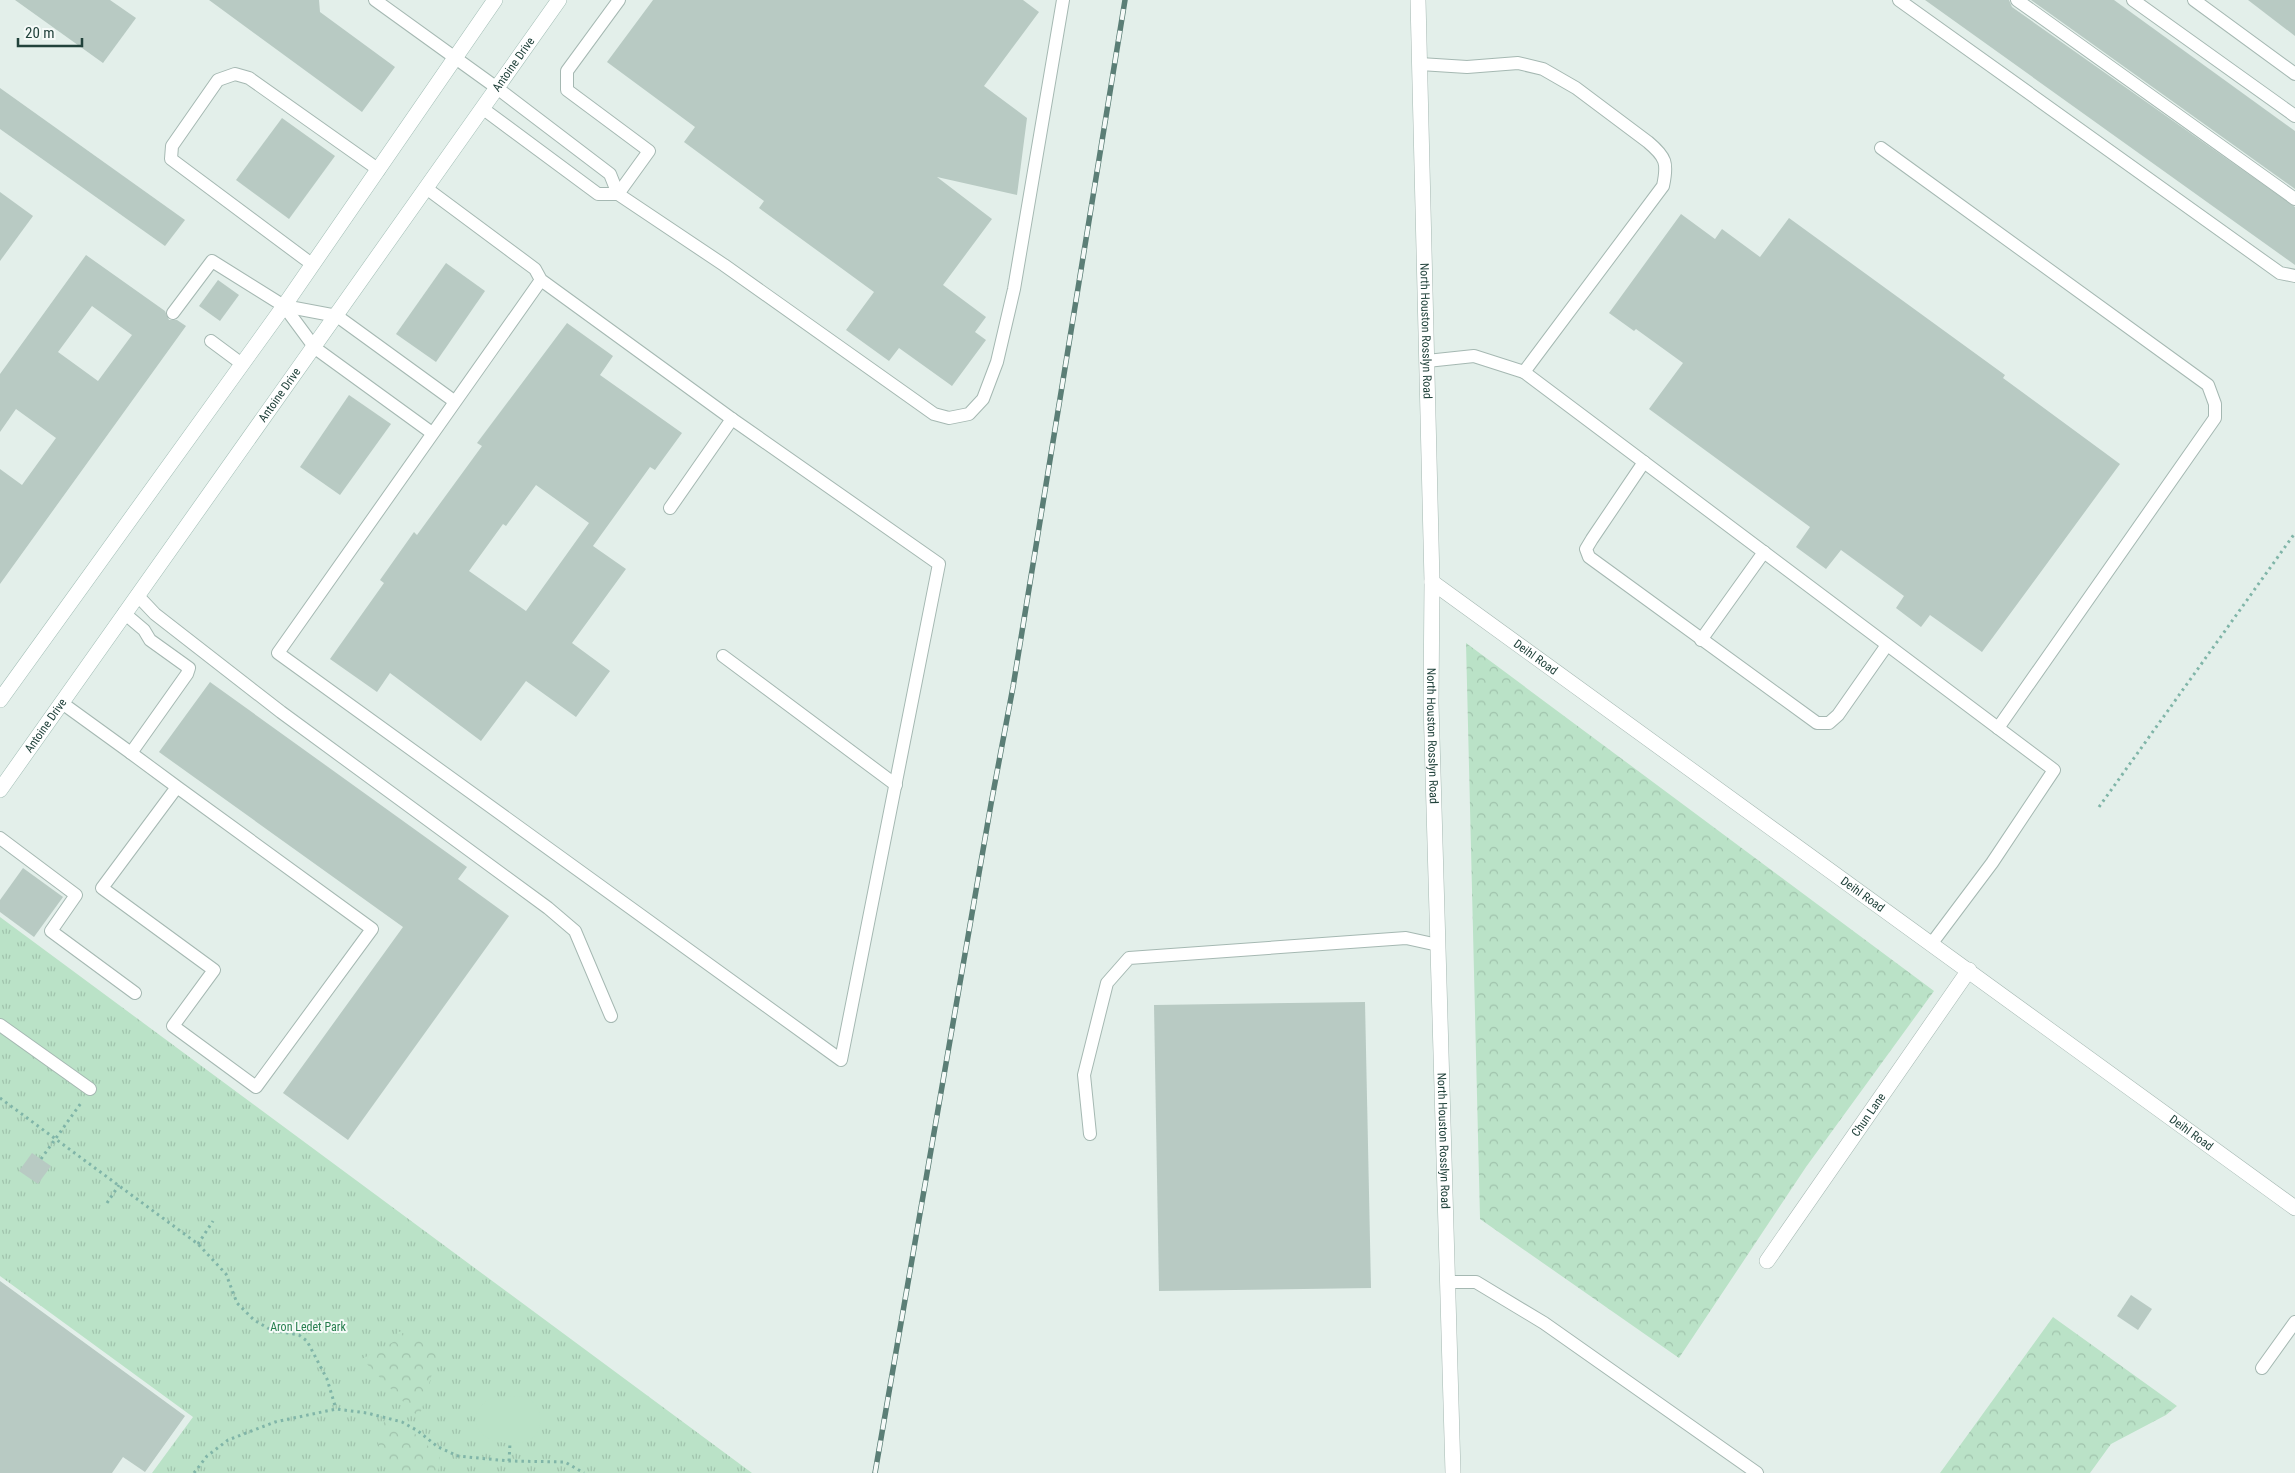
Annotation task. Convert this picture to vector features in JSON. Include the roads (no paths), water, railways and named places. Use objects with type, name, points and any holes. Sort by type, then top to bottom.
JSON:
[{"type":"street","points":[[0,700],[284,306],[496,0]]},
{"type":"street","name":"Antoine Drive","points":[[0,790],[124,613],[315,348],[559,0]]},
{"type":"street","name":"North Houston Rosslyn Road","points":[[1418,0],[1432,582],[1431,703],[1454,1473]]},
{"type":"street","name":"Deihl Road","points":[[1432,582],[2295,1208]]},
{"type":"street","name":"Chun Lane","points":[[1768,1261],[1969,970]]},
{"type":"lane","points":[[375,0],[497,88],[610,174],[618,194]]},
{"type":"lane","points":[[618,0],[567,71],[567,90],[649,152],[618,194]]},
{"type":"lane","points":[[482,108],[598,194],[618,194],[724,265],[934,414],[949,418],[970,414],[983,399],[997,362],[1014,289],[1063,0]]},
{"type":"lane","points":[[1899,0],[2280,273],[2295,276]]},
{"type":"lane","points":[[2017,0],[2295,199]]},
{"type":"lane","points":[[2133,0],[2295,116]]},
{"type":"lane","points":[[2194,0],[2295,74]]},
{"type":"lane","points":[[1420,64],[1467,67],[1518,64],[1543,68],[1576,88],[1648,142],[1659,152],[1667,166],[1663,186],[1524,372]]},
{"type":"lane","points":[[313,265],[171,159],[172,146],[218,80],[235,74],[249,78],[379,170]]},
{"type":"lane","points":[[1881,148],[2208,385],[2215,404],[2215,418],[1998,728]]},
{"type":"lane","points":[[426,188],[535,268],[541,280],[732,419],[938,564],[841,1060],[278,653],[541,280]]},
{"type":"lane","points":[[173,313],[212,261],[284,306],[337,316],[454,401]]},
{"type":"lane","points":[[284,306],[315,348],[432,433]]},
{"type":"lane","points":[[211,341],[242,364]]},
{"type":"lane","points":[[1427,361],[1474,356],[1524,372],[2054,770],[1992,863],[1932,943]]},
{"type":"lane","points":[[670,508],[732,419]]},
{"type":"lane","points":[[1644,462],[1586,549],[1589,556],[1701,640],[1817,723],[1829,723],[1838,715],[1887,645]]},
{"type":"lane","points":[[1701,640],[1764,552]]},
{"type":"lane","points":[[137,595],[155,614],[281,712],[548,908],[575,931],[612,1016]]},
{"type":"lane","points":[[124,613],[144,630],[150,640],[189,668],[187,674],[131,753]]},
{"type":"lane","points":[[723,656],[896,785]]},
{"type":"lane","points":[[62,702],[131,753],[177,786],[372,929],[256,1087],[173,1026],[214,970],[102,888],[177,786]]},
{"type":"lane","points":[[0,838],[76,895],[50,930],[135,993]]},
{"type":"lane","points":[[1090,1134],[1084,1075],[1107,983],[1128,958],[1406,938],[1438,945]]},
{"type":"lane","points":[[0,1025],[90,1089]]},
{"type":"lane","points":[[1448,1282],[1476,1282],[1544,1323],[1757,1473]]},
{"type":"lane","points":[[2262,1368],[2295,1322]]},
{"type":"railway","points":[[875,1473],[1013,687],[1125,0]]},
{"type":"park label","name":"Aron Ledet Park","points":[[308,1327]]}]
